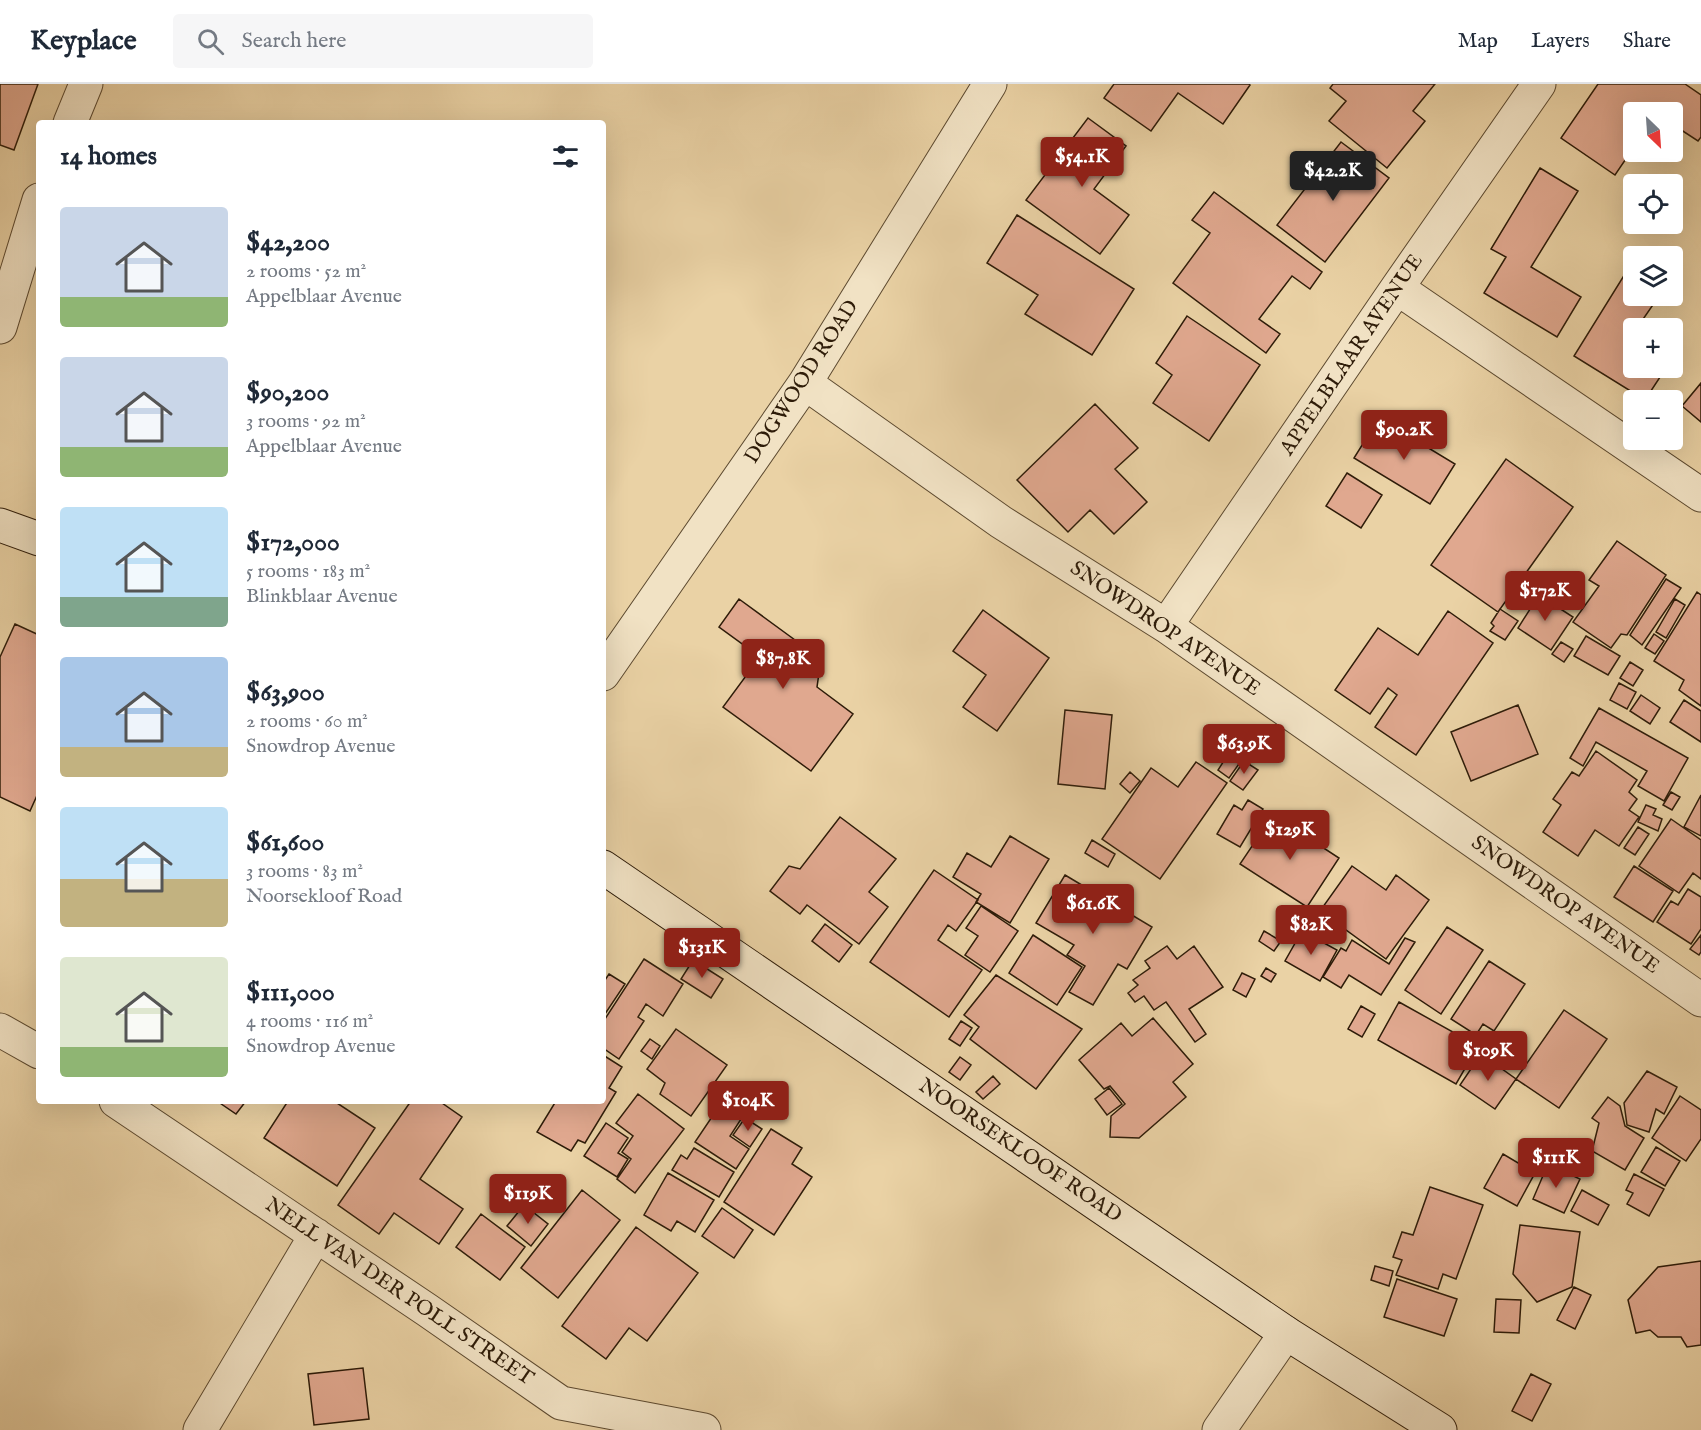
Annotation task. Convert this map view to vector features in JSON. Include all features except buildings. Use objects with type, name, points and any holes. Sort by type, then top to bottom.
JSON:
[{"type":"street","points":[[71,120],[86,84]]},
{"type":"street","name":"APPELBLAAR AVENUE","points":[[1166,626],[1539,84]]},
{"type":"street","name":"DOGWOOD ROAD","points":[[606,670],[805,383],[979,88]]},
{"type":"street","points":[[0,327],[36,210]]},
{"type":"street","points":[[1397,288],[1701,495]]},
{"type":"street","name":"SNOWDROP AVENUE","points":[[805,383],[1001,522],[1166,626],[1701,1000]]},
{"type":"street","points":[[0,525],[36,538]]},
{"type":"street","name":"NOORSEKLOOF ROAD","points":[[606,869],[1286,1333],[1440,1430]]},
{"type":"street","points":[[0,1030],[36,1050]]},
{"type":"street","name":"NELL VAN DER POLL STREET","points":[[120,1104],[561,1403],[704,1430]]},
{"type":"street","points":[[200,1430],[316,1235]]},
{"type":"street","points":[[1218,1430],[1286,1333]]}]
